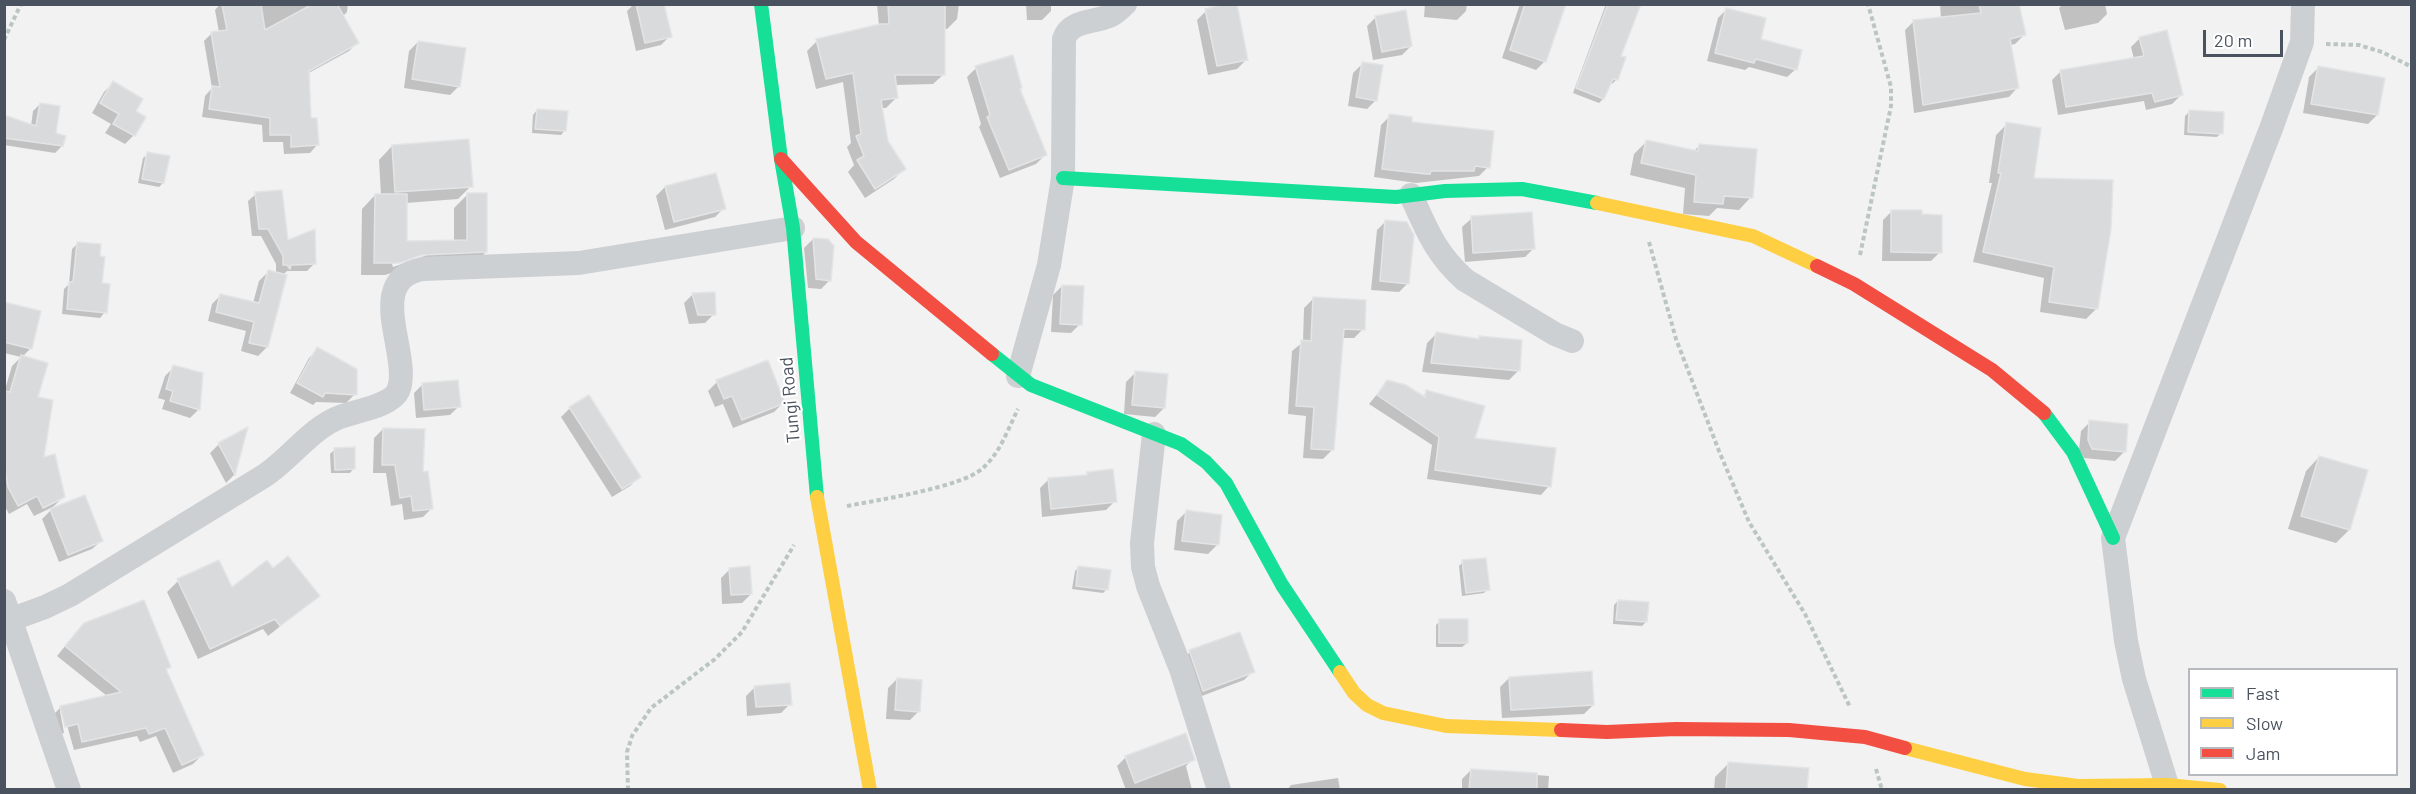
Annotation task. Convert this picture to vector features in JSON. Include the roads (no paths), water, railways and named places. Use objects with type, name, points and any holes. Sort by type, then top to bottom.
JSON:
[{"type":"street","name":"Tungi Road","points":[[761,4],[781,159],[793,228],[818,510],[870,789]]},
{"type":"street","points":[[1025,380],[1063,178],[1064,39],[1066,32],[1073,26],[1111,15],[1125,4]]},
{"type":"street","points":[[2112,538],[2170,384],[2196,326],[2302,42],[2303,4]]},
{"type":"street","points":[[781,159],[856,242],[1025,380],[1181,444],[1206,462],[1226,483],[1282,585],[1354,693],[1367,705],[1383,713],[1446,726],[1607,732],[1676,729],[1789,730],[1865,737],[1968,766],[2025,779],[2078,786],[2167,785],[2220,789]]},
{"type":"street","points":[[1063,178],[1396,197],[1445,191],[1522,189],[1561,195],[1753,236],[1854,284],[1992,370],[2040,408],[2058,429],[2073,452],[2112,538],[2126,641],[2134,679],[2167,785]]},
{"type":"street","points":[[1411,195],[1431,240],[1441,256],[1455,271],[1465,280],[1545,328],[1572,341]]},
{"type":"street","points":[[69,789],[6,615],[70,595],[277,468],[324,426],[338,417],[389,400],[398,392],[401,377],[392,300],[399,284],[410,272],[423,269],[579,263],[793,228]]},
{"type":"street","points":[[1154,434],[1142,543],[1143,567],[1148,586],[1181,669],[1220,789]]}]
